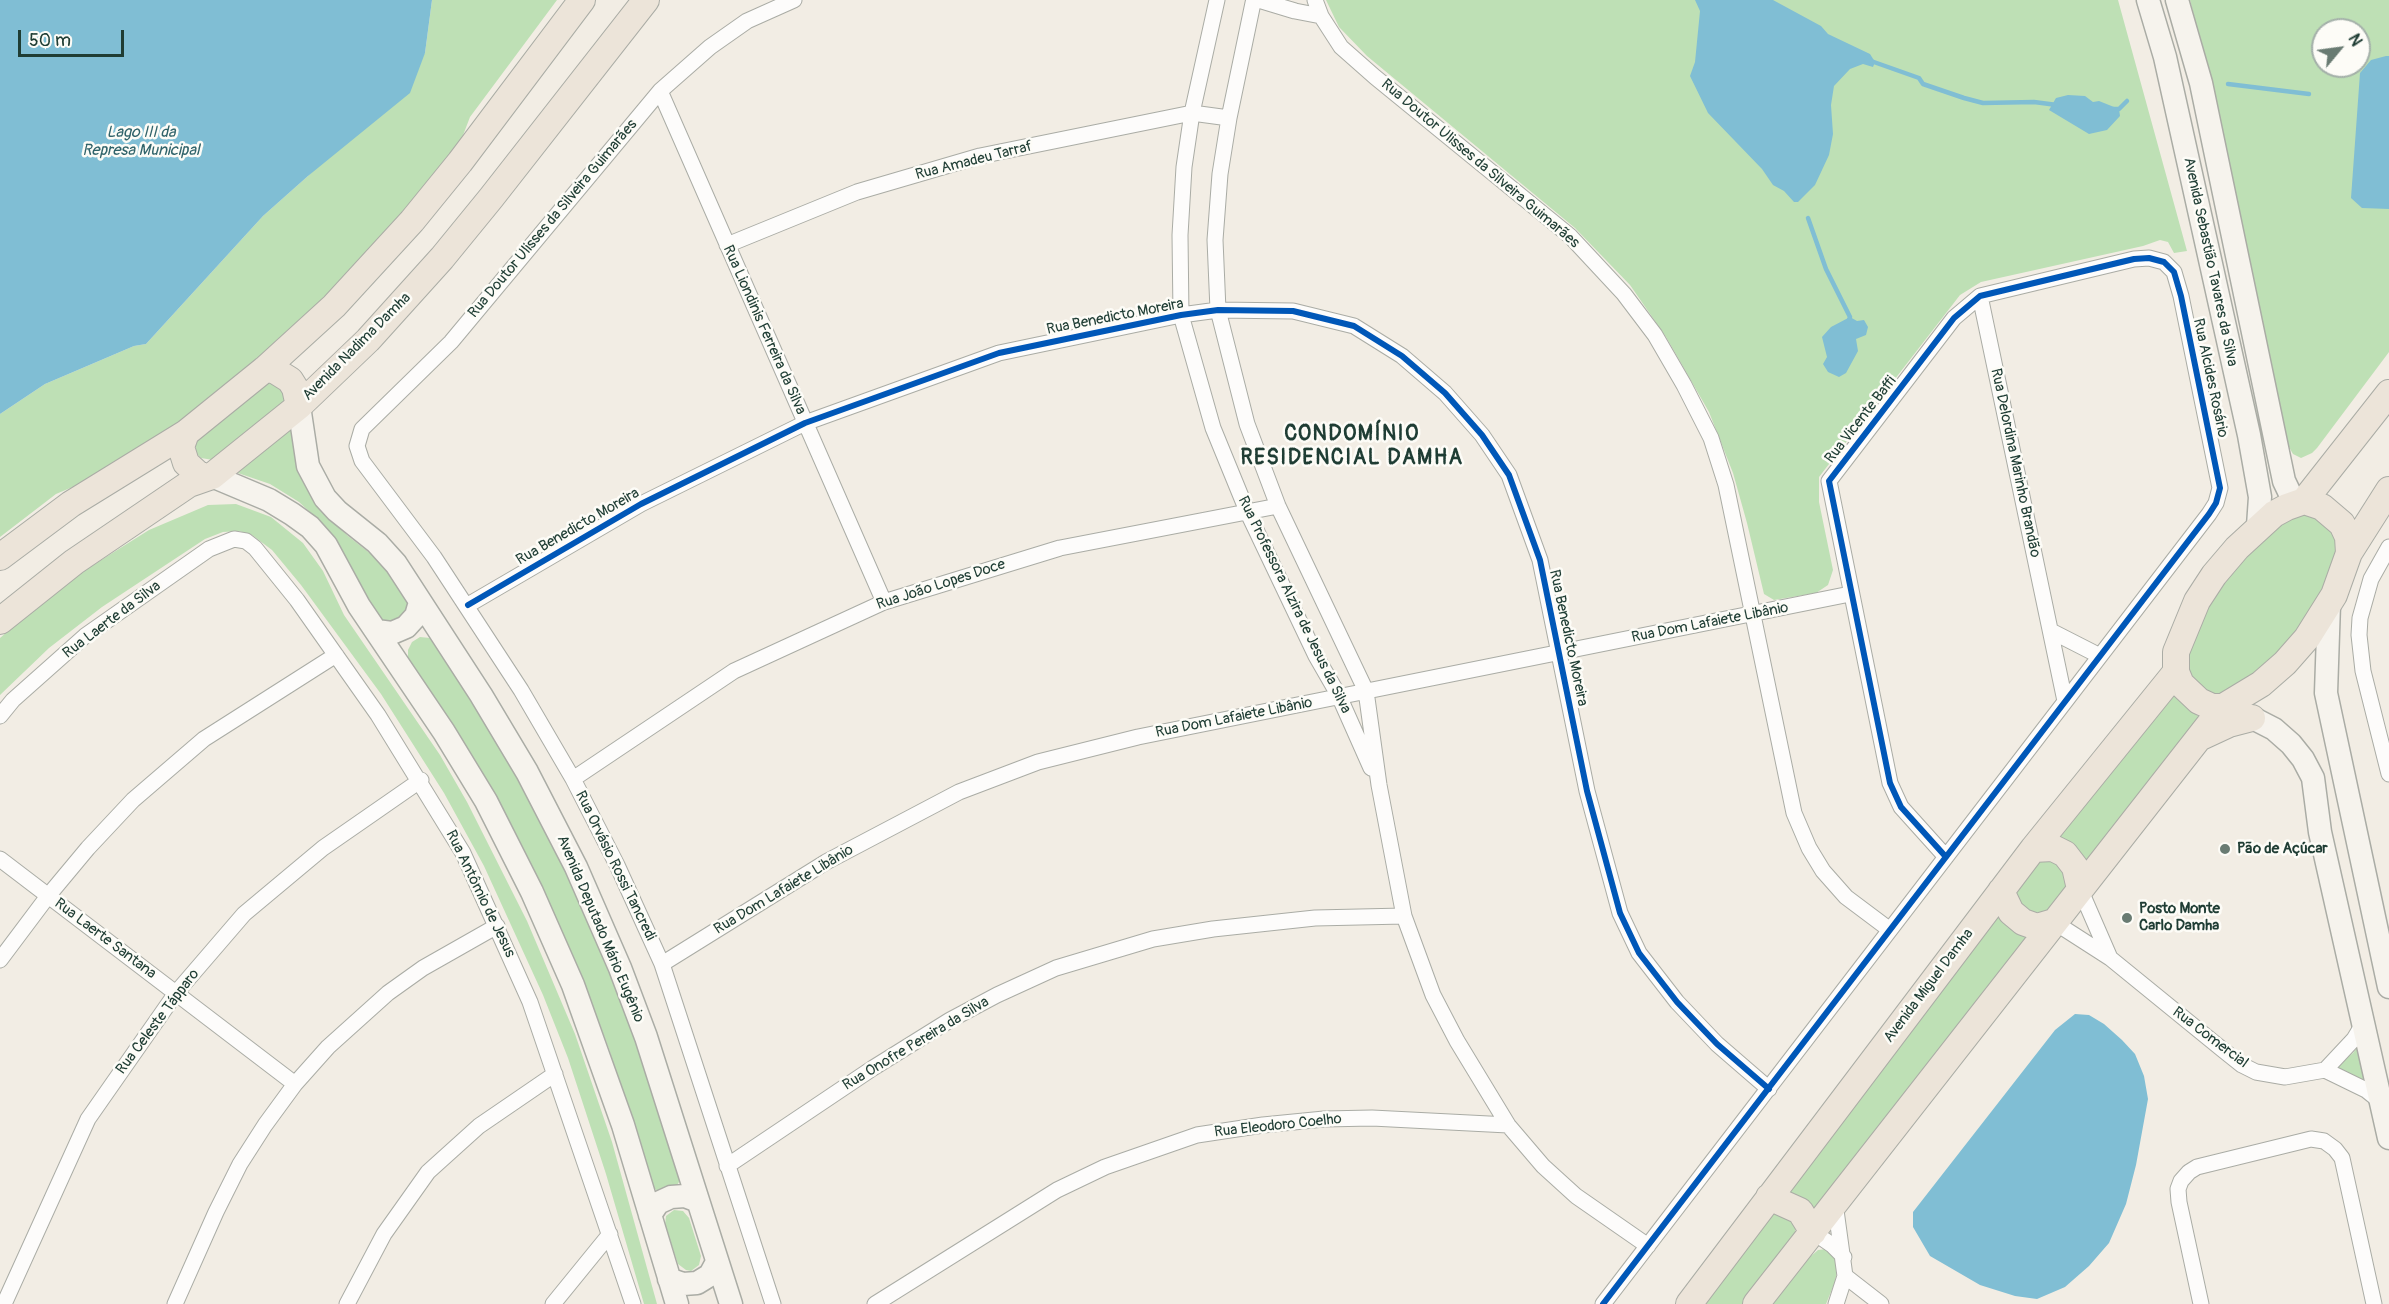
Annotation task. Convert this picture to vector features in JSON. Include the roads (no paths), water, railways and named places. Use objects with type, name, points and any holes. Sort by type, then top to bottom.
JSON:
[{"type":"main road","points":[[0,557],[71,504],[186,433],[265,369],[334,306],[412,221],[460,162],[582,0]]},
{"type":"main road","name":"Avenida Nadima Damha","points":[[0,621],[74,562],[189,484],[212,476],[299,406],[368,340],[442,258],[646,0]]},
{"type":"main road","points":[[265,369],[274,370],[290,380],[295,387],[299,406]]},
{"type":"main road","points":[[2225,706],[2212,707],[2199,702],[2181,684],[2175,672],[2176,652],[2197,601],[2222,566],[2258,526],[2274,514],[2300,503],[2389,393]]},
{"type":"main road","points":[[186,433],[182,447],[186,463],[198,474],[204,477],[212,476]]},
{"type":"main road","points":[[1756,1304],[2225,706],[2261,684],[2285,663],[2307,638],[2329,604],[2349,553],[2389,490]]},
{"type":"main road","points":[[2300,503],[2322,507],[2342,524],[2348,537],[2349,553]]},
{"type":"main road","name":"Avenida Miguel Damha","points":[[1689,1304],[2001,891],[2175,672]]},
{"type":"main road","points":[[2198,739],[2229,724],[2252,718]]},
{"type":"main road","points":[[2034,849],[2053,848],[2065,854],[2075,867],[2080,889]]},
{"type":"main road","points":[[2001,891],[2011,912],[2023,922],[2037,927],[2054,922]]},
{"type":"main road","points":[[1768,1197],[1800,1211],[1813,1232]]},
{"type":"street","name":"Rua Doutor Ulisses da Silveira Guimarães","points":[[368,471],[358,454],[357,446],[362,429],[451,342],[660,91],[710,47],[747,21],[794,0]]},
{"type":"street","name":"Rua Professora Alzira de Jesus da Silva","points":[[1217,0],[1192,113],[1184,166],[1180,235],[1181,315],[1213,428],[1247,511],[1316,656],[1339,696],[1379,784]]},
{"type":"street","points":[[1238,0],[1246,4],[1260,1],[1321,16]]},
{"type":"street","name":"Rua Doutor Ulisses da Silveira Guimarães","points":[[1315,0],[1321,16],[1341,46],[1375,77],[1570,236],[1624,294],[1655,335],[1684,384],[1711,438],[1726,485],[1794,813],[1809,848],[1823,871],[1846,897],[1890,930]]},
{"type":"street","name":"Avenida Sebastião Tavares da Silva","points":[[2148,0],[2165,57],[2249,435],[2260,497],[2258,526]]},
{"type":"street","name":"Avenida Sebastião Tavares da Silva","points":[[2176,0],[2201,83],[2284,481],[2300,503]]},
{"type":"street","name":"Rua Professora Alzira de Jesus da Silva","points":[[1260,1],[1229,118],[1220,174],[1215,240],[1218,310],[1246,424],[1278,506],[1366,691],[1379,784],[1404,916],[1434,995],[1457,1041],[1508,1125],[1543,1167],[1648,1246]]},
{"type":"street","name":"Rua Liondinis Ferreira da Silva","points":[[660,91],[884,602]]},
{"type":"street","name":"Rua Amadeu Tarraf","points":[[727,245],[857,192],[980,156],[1192,113],[1229,118]]},
{"type":"street","name":"Rua Vicente Baffi","points":[[1946,857],[1901,807],[1890,783],[1829,482],[1954,318],[1980,296],[2134,259],[2149,258],[2164,262]]},
{"type":"street","name":"Rua Alcides Rosário","points":[[2100,656],[2209,514],[2220,488],[2181,296],[2174,272],[2164,262]]},
{"type":"street","name":"Rua Delordina Marinho Brandão","points":[[1980,296],[2066,702]]},
{"type":"street","name":"Rua Benedicto Moreira","points":[[468,605],[641,504],[805,423],[999,353],[1181,315],[1218,310],[1293,311],[1354,326],[1402,356],[1445,393],[1482,435],[1509,476],[1527,518],[1540,560],[1587,791],[1624,923],[1639,953],[1677,1002],[1717,1044],[1768,1089]]},
{"type":"street","name":"Avenida Deputado Mário Eugênio","points":[[299,406],[308,466],[325,498],[337,512],[383,550],[396,564],[527,772],[576,867],[620,968],[646,1037],[731,1304]]},
{"type":"street","name":"Rua Orvásio Rossi Tancredi","points":[[368,471],[468,605],[573,779],[616,865],[662,964],[773,1304]]},
{"type":"street","points":[[212,476],[269,500],[310,528],[326,545],[359,606],[444,732],[486,801],[532,892],[573,985],[623,1125],[677,1304]]},
{"type":"street","name":"Rua João Lopes Doce","points":[[573,779],[734,671],[884,602],[1060,548],[1278,506]]},
{"type":"street","name":"Rua Antômio de Jesus","points":[[234,539],[246,541],[255,548],[297,600],[378,715],[463,853],[530,1002],[633,1304]]},
{"type":"street","name":"Rua Laerte da Silva","points":[[0,716],[13,700],[85,636],[209,549],[234,539]]},
{"type":"street","points":[[2389,546],[2371,579],[2360,618],[2359,635],[2363,671],[2385,730],[2389,774]]},
{"type":"street","name":"Rua Dom Lafaiete Libânio","points":[[662,964],[826,862],[959,792],[1049,759],[1138,737],[1850,594]]},
{"type":"street","points":[[376,631],[392,633],[406,627],[416,616],[420,602]]},
{"type":"street","points":[[2329,604],[2326,693],[2389,987]]},
{"type":"street","points":[[396,660],[401,645],[413,634],[427,630],[440,632]]},
{"type":"street","points":[[1604,1304],[2100,656],[2051,631]]},
{"type":"street","points":[[0,960],[48,896],[88,848],[133,800],[204,739],[336,655]]},
{"type":"street","points":[[2225,706],[2274,729],[2303,759],[2313,778],[2320,832],[2389,1138]]},
{"type":"street","name":"Rua Celeste Tápparo","points":[[4,1304],[88,1119],[176,993],[244,914],[323,848],[420,780]]},
{"type":"street","name":"Rua Laerte Santana","points":[[0,859],[295,1084]]},
{"type":"street","name":"Rua Comercial","points":[[2080,889],[2110,958]]},
{"type":"street","name":"Rua Onofre Pereira da Silva","points":[[727,1166],[873,1068],[950,1020],[1056,968],[1153,939],[1213,928],[1315,918],[1404,916]]},
{"type":"street","name":"Rua Comercial","points":[[2054,922],[2110,958],[2242,1065],[2256,1072],[2285,1077],[2325,1070]]},
{"type":"street","points":[[175,1304],[240,1164],[295,1084],[328,1047],[388,993],[423,968],[497,926]]},
{"type":"street","points":[[2362,1019],[2360,1029],[2354,1039],[2325,1070],[2366,1090],[2381,1102]]},
{"type":"street","points":[[347,1304],[384,1234],[428,1172],[479,1126],[555,1074]]},
{"type":"street","name":"Rua Eleodoro Coelho","points":[[875,1304],[1057,1190],[1105,1167],[1197,1136],[1263,1125],[1324,1119],[1372,1118],[1508,1125]]},
{"type":"street","points":[[2201,1304],[2179,1202],[2178,1190],[2181,1180],[2197,1167],[2311,1139],[2324,1141],[2342,1158],[2374,1304]]},
{"type":"street","points":[[650,1215],[658,1203],[671,1197],[685,1196],[698,1201]]},
{"type":"street","points":[[1835,1203],[1845,1276],[1836,1304]]},
{"type":"street","points":[[1813,1232],[1832,1245],[1844,1257]]},
{"type":"street","points":[[553,1304],[610,1234]]},
{"type":"street","points":[[669,1279],[683,1284],[697,1283],[710,1275],[717,1262]]},
{"type":"street","points":[[1845,1276],[1881,1304]]},
{"type":"water","name":"Lago III da Represa Municipal","points":[[0,0],[432,0],[425,53],[410,93],[263,216],[146,344],[134,346],[45,384],[0,414]]},
{"type":"water","points":[[1695,0],[1773,0],[1821,26],[1828,34],[1870,54],[1875,62],[1873,67],[1863,64],[1850,69],[1834,86],[1831,105],[1833,134],[1829,155],[1815,185],[1798,202],[1794,202],[1784,191],[1773,185],[1762,169],[1708,113],[1690,76],[1695,62],[1700,11]]},
{"type":"water","points":[[2389,56],[2389,209],[2362,208],[2351,198],[2360,78],[2371,78],[2371,60]]},
{"type":"water","points":[[2068,95],[2085,96],[2093,102],[2099,101],[2119,109],[2120,116],[2107,130],[2089,134],[2049,110],[2056,98]]},
{"type":"water","points":[[1850,317],[1857,321],[1864,320],[1868,327],[1866,335],[1856,339],[1858,351],[1846,373],[1839,377],[1828,372],[1823,364],[1827,357],[1822,337],[1831,327]]},
{"type":"water","points":[[2075,1014],[2089,1015],[2104,1024],[2122,1040],[2135,1054],[2144,1076],[2148,1099],[2136,1165],[2126,1204],[2109,1243],[2089,1266],[2065,1287],[2037,1299],[2015,1296],[1980,1285],[1930,1256],[1913,1227],[1913,1212],[2055,1030]]},
{"type":"waterway","points":[[1871,61],[1919,78],[1923,84],[1983,103],[2034,102],[2057,105]]},
{"type":"waterway","points":[[2228,84],[2309,94]]},
{"type":"waterway","points":[[2113,109],[2119,109],[2127,101]]},
{"type":"waterway","points":[[1808,218],[1826,269],[1850,317],[1848,323]]},
{"type":"place","name":"Pão de Açúcar","points":[[2225,849]]},
{"type":"place","name":"Posto Monte Carlo Damha","points":[[2127,918]]},
{"type":"district","name":"CONDOMÍNIO RESIDENCIAL DAMHA","points":[[1352,447]]}]
